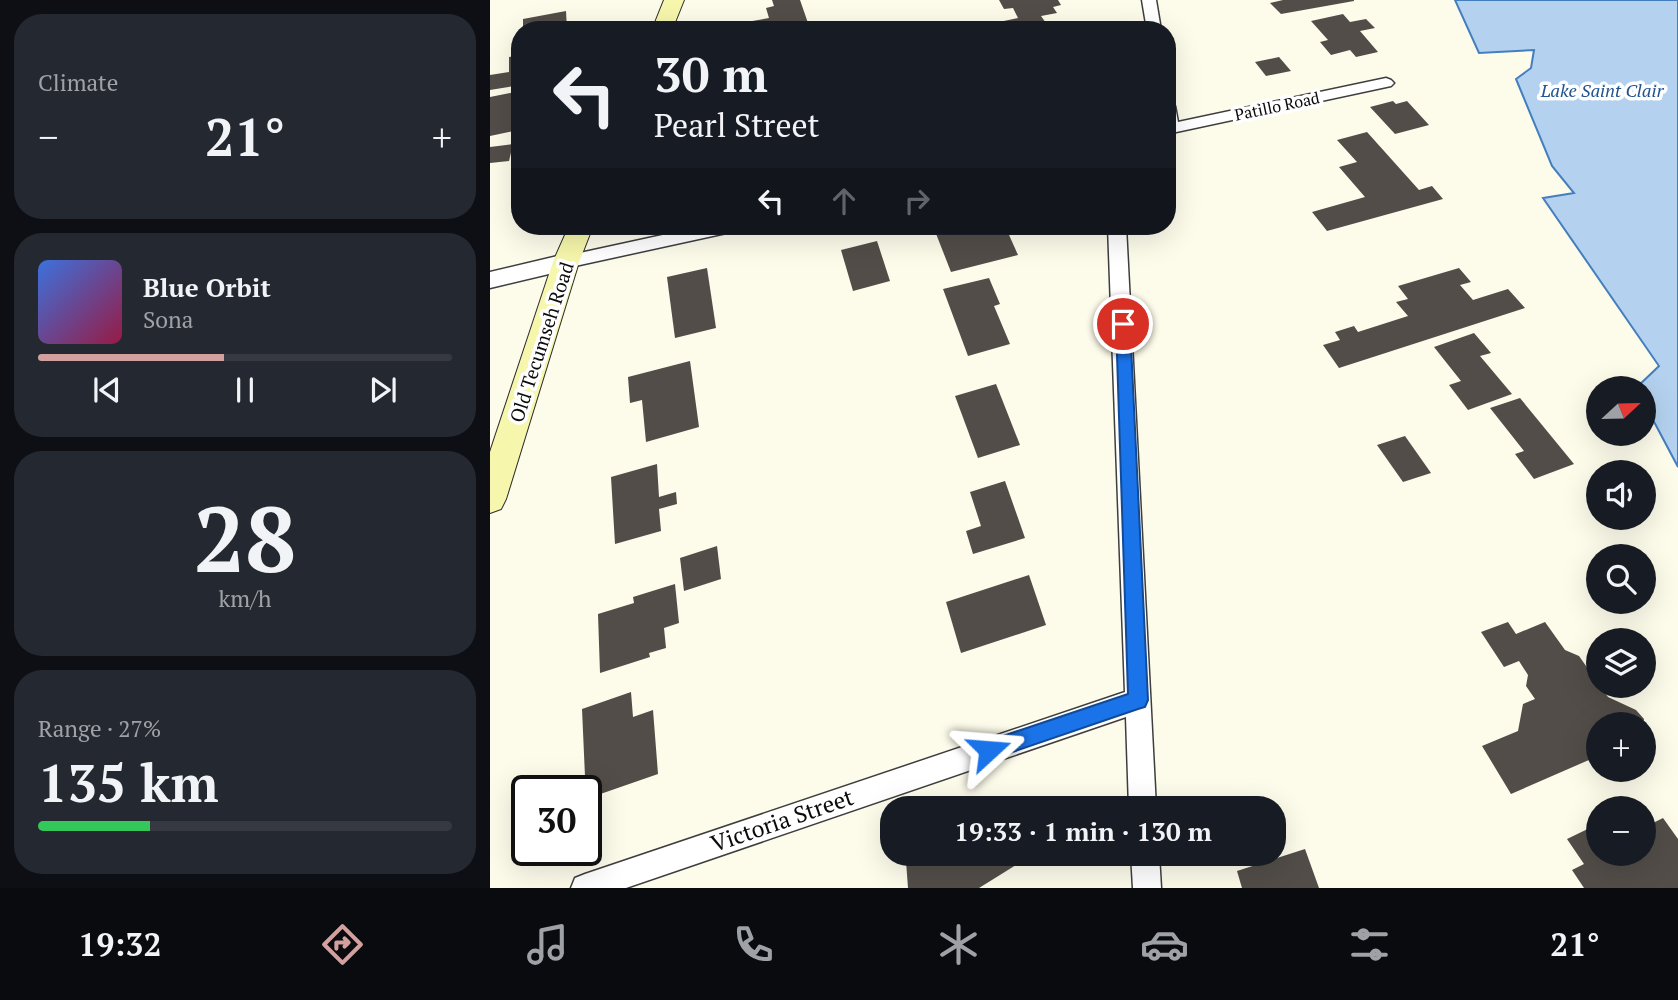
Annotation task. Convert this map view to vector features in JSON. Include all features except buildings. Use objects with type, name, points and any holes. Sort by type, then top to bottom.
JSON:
[{"type":"main road","points":[[666,21],[674,0]]},
{"type":"main road","name":"Old Tecumseh Road","points":[[490,499],[566,262],[577,235]]},
{"type":"street","points":[[1149,0],[1152,21]]},
{"type":"street","name":"Patillo Road","points":[[1176,127],[1386,82]]},
{"type":"street","points":[[490,280],[690,235]]},
{"type":"street","points":[[1117,235],[1142,796]]},
{"type":"street","name":"Victoria Street","points":[[585,888],[1138,700]]},
{"type":"street","points":[[1146,866],[1147,888]]},
{"type":"water","name":"Lake Saint Clair","points":[[1455,0],[1678,0],[1678,467],[1656,426],[1656,376],[1649,376],[1659,366],[1543,198],[1574,193],[1552,166],[1516,79],[1531,68],[1534,50],[1479,53]]},
{"type":"route","points":[[989,750],[1138,700],[1123,324]]}]
